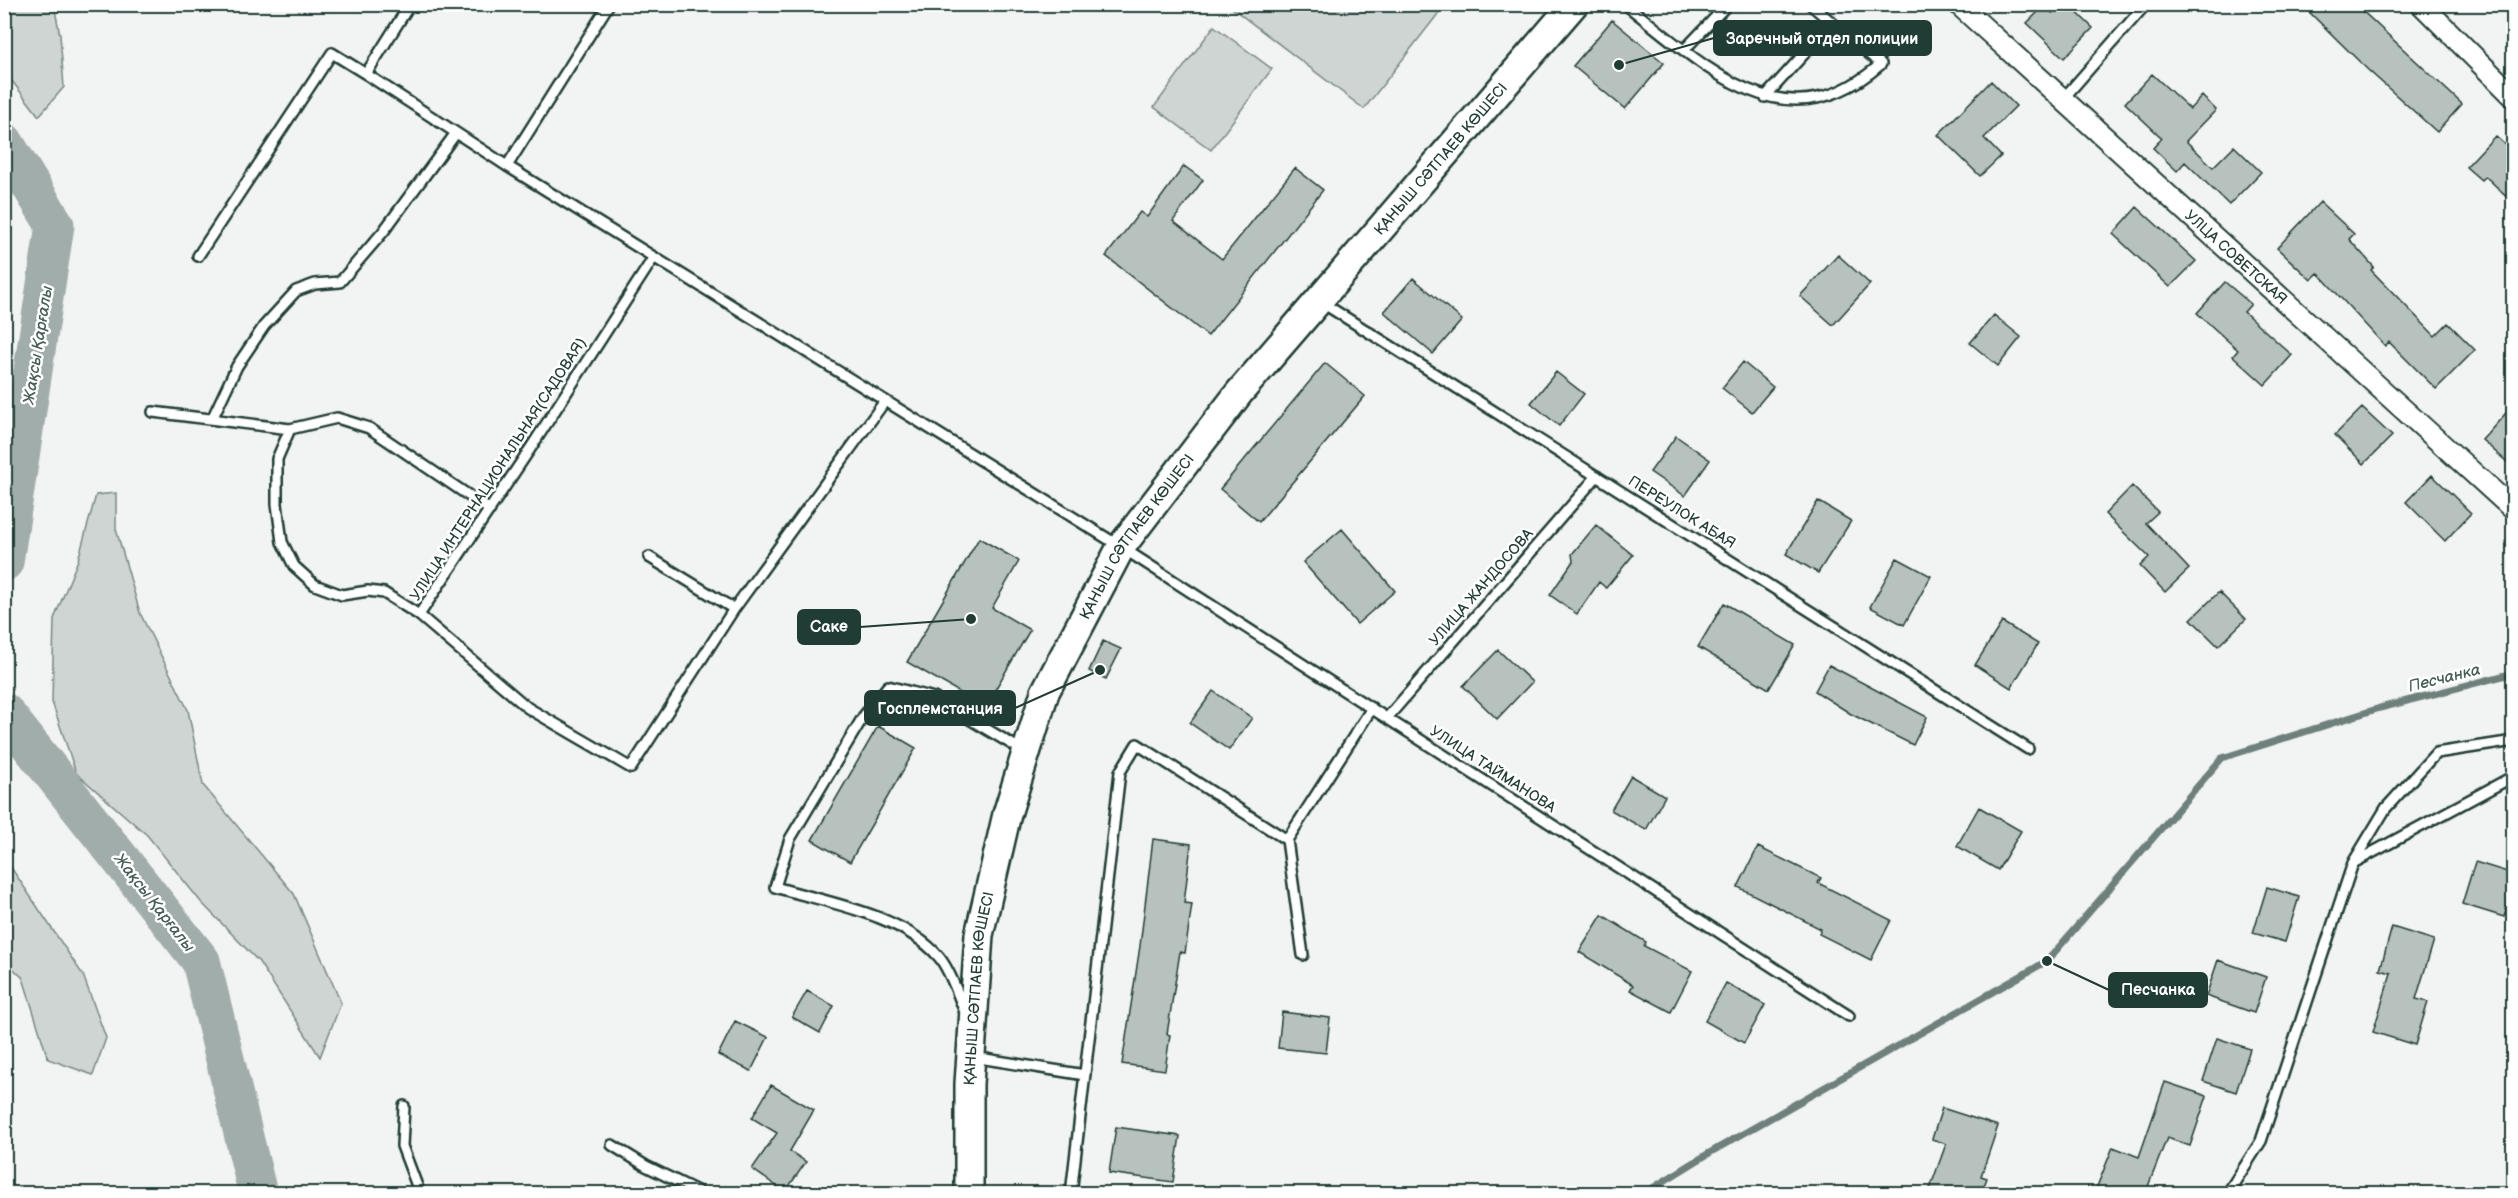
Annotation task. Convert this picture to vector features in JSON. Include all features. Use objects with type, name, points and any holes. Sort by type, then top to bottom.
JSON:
[{"type":"street","name":"ҚАНЫШ СӘТПАЕВ КӨШЕСІ","points":[[969,1194],[971,1057],[979,934],[1006,814],[1045,692],[1121,547],[1239,393],[1574,4]]},
{"type":"street","name":"УЛЦА СОВЕТСКАЯ","points":[[1958,4],[2514,510]]},
{"type":"street","points":[[2421,4],[2514,97]]},
{"type":"lane","points":[[366,74],[410,4]]},
{"type":"lane","points":[[507,166],[609,4]]},
{"type":"lane","points":[[1625,4],[1684,50],[1737,86],[1765,97],[1788,101],[1833,96],[1862,81],[1881,64],[1810,4]]},
{"type":"lane","points":[[1684,50],[1728,4]]},
{"type":"lane","points":[[2063,99],[2146,4]]},
{"type":"lane","points":[[1765,97],[1832,23]]},
{"type":"lane","name":"УЛИЦА ТАЙМАНОВА","points":[[198,256],[332,53],[507,166],[1121,547],[1849,1016]]},
{"type":"lane","points":[[213,419],[237,366],[264,326],[296,291],[315,284],[340,282],[383,232],[456,133]]},
{"type":"lane","name":"УЛИЦА ИНТЕРНАЦИОНАЛЬНАЯ(САДОВАЯ)","points":[[654,257],[419,615],[528,708],[631,768],[734,609],[885,401]]},
{"type":"lane","name":"ПЕРЕУЛОК АБАЯ","points":[[1319,301],[2028,749]]},
{"type":"lane","points":[[153,412],[290,429],[337,418],[369,428],[490,510]]},
{"type":"lane","points":[[290,429],[277,459],[277,504],[282,542],[294,566],[315,585],[342,595],[369,591],[384,593],[419,615]]},
{"type":"lane","name":"УЛИЦА ЖАНДОСОВА","points":[[1388,718],[1597,476]]},
{"type":"lane","points":[[649,557],[734,609]]},
{"type":"lane","points":[[973,1028],[941,959],[917,935],[874,916],[775,887],[790,839],[864,717],[888,686],[934,698],[1026,753]]},
{"type":"lane","points":[[1303,955],[1287,840],[1372,708]]},
{"type":"lane","points":[[2227,1194],[2261,1141],[2353,863],[2386,808],[2436,753],[2514,741]]},
{"type":"lane","points":[[1071,1194],[1120,772],[1137,744],[1287,840]]},
{"type":"lane","points":[[2353,863],[2514,776]]},
{"type":"lane","points":[[971,1057],[1084,1075]]},
{"type":"lane","points":[[404,1106],[402,1146],[420,1194]]},
{"type":"lane","points":[[612,1145],[646,1166],[703,1194]]},
{"type":"shaded area","points":[[5,4],[54,5],[60,35],[64,87],[39,116],[5,72]]},
{"type":"shaded area","points":[[1228,5],[1445,5],[1364,109]]},
{"type":"shaded area","points":[[1214,26],[1272,69],[1211,150],[1154,107]]},
{"type":"shaded area","points":[[116,493],[116,529],[140,613],[188,710],[203,785],[294,894],[341,1003],[320,1057],[259,962],[201,902],[147,835],[76,773],[52,702],[54,619],[78,560],[96,495]]},
{"type":"shaded area","points":[[4,857],[83,975],[106,1038],[93,1075],[48,1059],[23,978],[5,961]]},
{"type":"building","points":[[2060,4],[2068,4],[2093,28],[2064,58],[2027,23],[2044,6],[2052,13]]},
{"type":"building","points":[[2301,4],[2355,4],[2462,104],[2437,132],[2368,70]]},
{"type":"building","points":[[1612,20],[1664,63],[1625,109],[1573,66]]},
{"type":"building","points":[[2152,74],[2190,109],[2202,96],[2216,110],[2186,141],[2213,167],[2234,146],[2261,172],[2229,205],[2185,162],[2177,171],[2153,148],[2162,138],[2125,103]]},
{"type":"building","points":[[1991,81],[2016,106],[1984,138],[2001,156],[1980,176],[1938,135]]},
{"type":"building","points":[[2495,136],[2514,153],[2514,203],[2485,176],[2481,180],[2466,167]]},
{"type":"building","points":[[1184,166],[1203,180],[1173,221],[1222,259],[1295,168],[1323,190],[1208,336],[1106,256],[1140,212],[1147,217]]},
{"type":"building","points":[[2320,202],[2354,234],[2349,239],[2374,267],[2371,270],[2435,336],[2448,323],[2475,350],[2436,389],[2389,342],[2385,346],[2318,273],[2311,280],[2277,248]]},
{"type":"building","points":[[2137,207],[2196,261],[2170,287],[2113,234]]},
{"type":"building","points":[[1838,255],[1870,284],[1833,325],[1800,296]]},
{"type":"building","points":[[1413,278],[1462,320],[1433,354],[1384,312]]},
{"type":"building","points":[[2225,282],[2251,304],[2244,312],[2292,355],[2265,385],[2233,356],[2238,350],[2197,313]]},
{"type":"building","points":[[1994,315],[2021,337],[1998,366],[1970,343]]},
{"type":"building","points":[[1743,362],[1773,387],[1752,412],[1722,388]]},
{"type":"building","points":[[1325,363],[1365,396],[1259,522],[1220,489]]},
{"type":"building","points":[[1556,372],[1584,394],[1559,426],[1531,403]]},
{"type":"building","points":[[2514,404],[2514,468],[2482,440]]},
{"type":"building","points":[[2362,408],[2392,436],[2364,464],[2335,435]]},
{"type":"building","points":[[1676,436],[1710,460],[1685,496],[1650,472]]},
{"type":"building","points":[[2432,475],[2471,513],[2445,541],[2406,502]]},
{"type":"building","points":[[2132,486],[2158,512],[2146,523],[2189,569],[2165,592],[2140,566],[2149,557],[2105,514]]},
{"type":"building","points":[[1818,501],[1851,521],[1818,573],[1786,554]]},
{"type":"building","points":[[1596,525],[1633,555],[1606,588],[1599,582],[1577,614],[1550,595],[1573,561],[1572,554]]},
{"type":"building","points":[[1342,529],[1395,591],[1357,624],[1303,562]]},
{"type":"building","points":[[979,538],[1019,561],[992,608],[1030,630],[985,707],[907,662]]},
{"type":"building","points":[[1897,558],[1931,576],[1904,625],[1870,607]]},
{"type":"building","points":[[2219,592],[2246,619],[2218,646],[2191,619]]},
{"type":"building","points":[[1724,603],[1795,645],[1769,689],[1698,647]]},
{"type":"building","points":[[2002,622],[2038,644],[2011,688],[1975,665]]},
{"type":"building","points":[[1103,641],[1121,649],[1106,679],[1089,671]]},
{"type":"building","points":[[1498,650],[1532,682],[1497,719],[1463,686]]},
{"type":"building","points":[[1829,665],[1927,717],[1913,745],[1851,714],[1815,691]]},
{"type":"building","points":[[1213,691],[1252,718],[1229,750],[1190,723]]},
{"type":"building","points":[[878,726],[916,748],[850,862],[812,840]]},
{"type":"building","points":[[1631,776],[1665,796],[1646,830],[1611,810]]},
{"type":"building","points":[[1979,807],[2021,831],[1998,870],[1957,846]]},
{"type":"building","points":[[1153,839],[1191,844],[1184,903],[1192,904],[1185,953],[1180,952],[1167,1034],[1170,1035],[1165,1070],[1122,1064]]},
{"type":"building","points":[[1758,847],[1821,878],[1818,883],[1891,920],[1871,960],[1819,934],[1821,929],[1738,887]]},
{"type":"building","points":[[2475,862],[2514,874],[2514,886],[2504,917],[2462,904]]},
{"type":"building","points":[[2267,887],[2299,897],[2285,942],[2253,933]]},
{"type":"building","points":[[1602,915],[1646,942],[1644,946],[1692,971],[1671,1012],[1630,990],[1633,985],[1579,952]]},
{"type":"building","points":[[2392,927],[2434,940],[2416,999],[2428,1002],[2415,1045],[2373,1032],[2391,973],[2380,970]]},
{"type":"building","points":[[2218,960],[2266,977],[2254,1013],[2206,996]]},
{"type":"building","points":[[1726,983],[1765,1005],[1744,1043],[1705,1021]]},
{"type":"building","points":[[807,991],[834,1006],[820,1033],[792,1017]]},
{"type":"building","points":[[1282,1012],[1330,1018],[1326,1053],[1278,1048]]},
{"type":"building","points":[[735,1021],[768,1037],[751,1071],[718,1055]]},
{"type":"building","points":[[2217,1038],[2250,1049],[2236,1092],[2203,1081]]},
{"type":"building","points":[[2165,1082],[2207,1096],[2190,1146],[2167,1138],[2145,1194],[2094,1194],[2113,1147],[2139,1157]]},
{"type":"building","points":[[771,1085],[814,1110],[790,1151],[806,1162],[785,1192],[752,1169],[777,1133],[752,1118]]},
{"type":"building","points":[[1942,1108],[1998,1126],[1981,1176],[1987,1178],[1981,1194],[1928,1194],[1946,1144],[1932,1139]]},
{"type":"building","points":[[1116,1127],[1180,1136],[1173,1182],[1109,1173]]},
{"type":"waterway","name":"Жақсы Қарғалы","points":[[4,142],[55,225],[4,562]]},
{"type":"waterway","name":"Песчанка","points":[[1643,1194],[1711,1152],[2047,961],[2222,758],[2380,708],[2514,673]]},
{"type":"waterway","name":"Жақсы Қарғалы","points":[[4,712],[201,961],[258,1194]]},
{"type":"place","name":"Заречный отдел полиции","points":[[1619,65]]},
{"type":"place","name":"Саке","points":[[971,619]]},
{"type":"place","name":"Госплемстанция","points":[[1100,670]]},
{"type":"place","name":"Песчанка","points":[[2047,961]]}]
